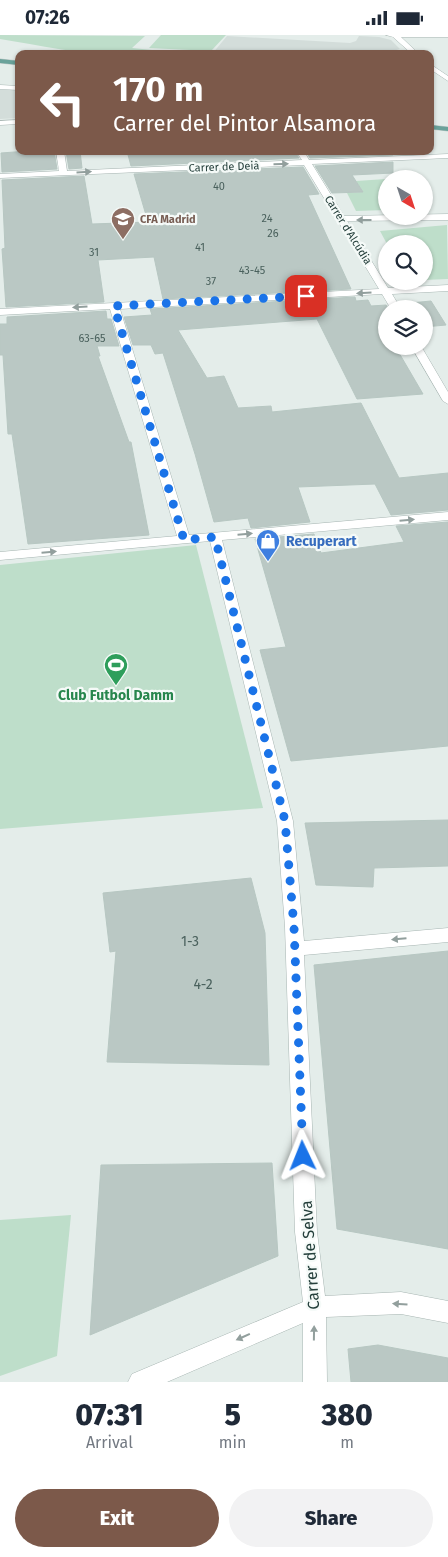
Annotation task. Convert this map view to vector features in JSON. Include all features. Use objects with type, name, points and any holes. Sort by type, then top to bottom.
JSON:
[{"type":"main road","points":[[0,61],[15,63]]},
{"type":"main road","points":[[434,127],[448,129]]},
{"type":"street","points":[[389,35],[448,35]]},
{"type":"street","points":[[395,35],[412,50]]},
{"type":"street","points":[[434,69],[448,79]]},
{"type":"street","points":[[0,87],[15,87]]},
{"type":"street","points":[[0,123],[15,123]]},
{"type":"street","points":[[61,155],[63,173]]},
{"type":"street","name":"Carrer d'Alcúdia","points":[[303,155],[390,300]]},
{"type":"street","name":"Carrer de Deià","points":[[0,176],[448,156]]},
{"type":"street","points":[[341,219],[448,217]]},
{"type":"street","points":[[0,311],[448,288]]},
{"type":"street","points":[[114,306],[184,540]]},
{"type":"street","points":[[422,355],[443,385],[448,401]]},
{"type":"street","points":[[0,556],[448,516]]},
{"type":"street","name":"Carrer de Selva","points":[[215,537],[285,821],[295,949],[306,1232],[315,1308],[315,1382]]},
{"type":"street","points":[[295,949],[448,935]]},
{"type":"street","points":[[140,1382],[279,1321],[315,1308],[345,1304],[401,1303],[448,1312]]},
{"type":"shaded area","points":[[227,36],[350,43],[356,41],[359,36],[379,37],[391,40],[400,49],[396,50],[215,50]]},
{"type":"shaded area","points":[[0,90],[15,90],[15,118],[0,119]]},
{"type":"green space","points":[[0,35],[145,36],[132,48],[152,50],[67,50],[0,39]]},
{"type":"green space","points":[[161,35],[226,35],[212,50],[149,48]]},
{"type":"green space","points":[[378,180],[378,210],[356,211],[347,193],[363,192],[356,181]]},
{"type":"green space","points":[[447,225],[448,279],[433,280],[433,235],[382,235],[380,231]]},
{"type":"green space","name":"Club Futbol Damm","points":[[196,545],[263,808],[0,829],[0,565]]},
{"type":"green space","points":[[71,1215],[57,1356],[0,1376],[0,1220]]},
{"type":"building","points":[[15,152],[15,155],[55,155],[57,169],[2,172],[1,153]]},
{"type":"building","points":[[67,155],[80,155],[82,168],[69,169]]},
{"type":"building","points":[[128,155],[297,155],[299,158],[131,166]]},
{"type":"building","points":[[308,155],[393,155],[310,158]]},
{"type":"building","points":[[393,162],[393,170],[378,170],[378,174],[352,175],[363,192],[332,193],[315,166]]},
{"type":"building","points":[[303,167],[319,194],[308,195],[351,289],[163,299],[154,257],[98,260],[104,302],[6,307],[2,249],[5,248],[2,180],[84,176],[92,224],[148,222],[134,174]]},
{"type":"building","points":[[355,297],[356,301],[368,300],[371,306],[378,306],[378,355],[400,355],[423,394],[357,399],[317,319],[178,330],[207,378],[224,376],[238,408],[271,406],[272,412],[361,403],[399,478],[448,473],[448,510],[391,515],[375,484],[298,487],[310,522],[251,528],[248,518],[214,522],[163,353],[155,354],[151,345],[133,345],[124,317],[152,315],[150,309]]},
{"type":"building","points":[[433,304],[446,325],[433,326]]},
{"type":"building","points":[[106,311],[107,319],[111,319],[119,346],[97,346],[100,356],[98,356],[129,442],[131,442],[149,535],[28,544],[12,434],[8,434],[3,355],[0,355],[0,324],[7,324],[7,317]]},
{"type":"building","points":[[448,522],[448,746],[291,761],[260,650],[286,647],[255,539],[314,534],[321,553],[404,542],[396,526]]},
{"type":"building","points":[[448,820],[448,866],[374,868],[373,887],[316,885],[305,823]]},
{"type":"building","points":[[251,878],[265,933],[269,1065],[107,1062],[116,951],[110,952],[103,893]]},
{"type":"building","points":[[448,951],[448,1249],[337,1229],[314,965]]},
{"type":"building","points":[[272,1163],[278,1256],[90,1335],[101,1165]]},
{"type":"building","points":[[378,1345],[448,1358],[448,1382],[351,1382],[348,1349]]},
{"type":"place","name":"CFA Madrid","points":[[123,240]]},
{"type":"place","name":"Recuperart","points":[[268,562]]},
{"type":"place","name":"Club Futbol Damm","points":[[116,686]]},
{"type":"route","points":[[303,1156],[294,927],[285,821],[215,537],[184,540],[114,306],[306,296]]}]
